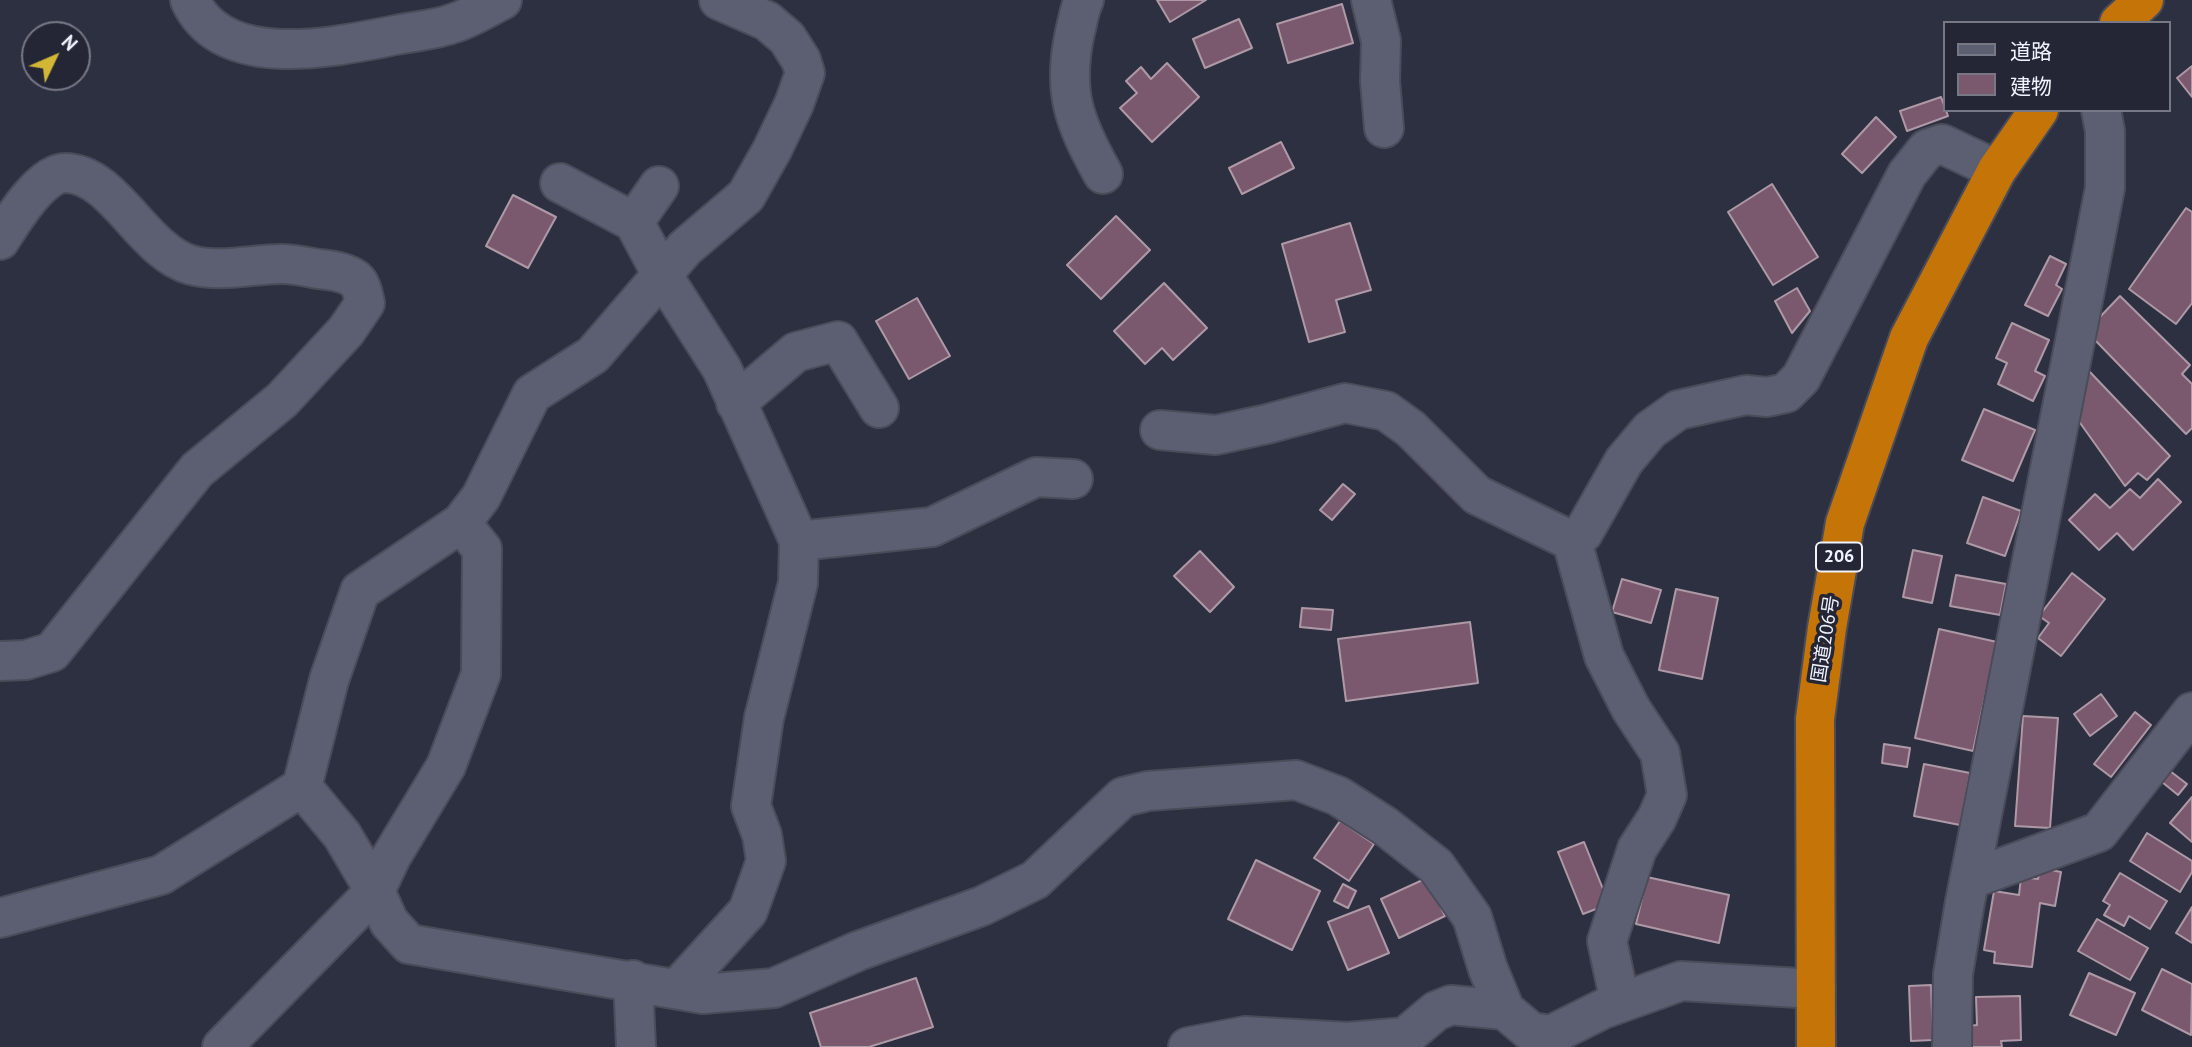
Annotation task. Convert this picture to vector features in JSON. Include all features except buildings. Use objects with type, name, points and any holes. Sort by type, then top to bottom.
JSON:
[{"type":"highway","points":[[2121,21],[2144,0]]},
{"type":"highway","name":"国道206号","points":[[1816,1047],[1815,719],[1845,523],[1909,338],[1997,170],[2038,112]]},
{"type":"street","points":[[190,0],[197,16],[224,36],[249,46],[317,49],[454,23],[502,0]]},
{"type":"street","points":[[0,918],[161,875],[302,787],[329,680],[360,591],[461,523],[481,497],[532,394],[593,355],[685,248],[746,196],[772,150],[805,73],[801,60],[787,38],[767,21],[719,0]]},
{"type":"street","points":[[1084,0],[1070,54],[1070,95],[1080,133],[1103,174]]},
{"type":"street","points":[[1371,0],[1381,41],[1380,81],[1384,128]]},
{"type":"street","points":[[1952,1047],[1953,974],[2105,188],[2105,131],[2101,112]]},
{"type":"street","points":[[1572,541],[1583,533],[1624,461],[1650,430],[1678,410],[1746,395],[1767,397],[1786,393],[1801,378],[1907,174],[1927,149],[1942,144],[1997,170]]},
{"type":"street","points":[[0,240],[20,209],[39,187],[61,172],[81,174],[97,184],[165,253],[191,265],[225,268],[283,264],[336,271],[356,280],[365,303],[346,331],[282,400],[197,470],[52,652],[26,660],[0,661]]},
{"type":"street","points":[[560,183],[634,222],[661,273],[722,369],[799,541],[798,583],[764,718],[751,806],[762,835],[766,861],[748,911],[677,989]]},
{"type":"street","points":[[634,222],[659,186]]},
{"type":"street","points":[[736,403],[796,352],[838,341],[878,408]]},
{"type":"street","points":[[1160,430],[1216,435],[1345,403],[1385,411],[1411,429],[1477,495],[1572,541],[1604,656],[1632,709],[1660,753],[1667,795],[1657,818],[1637,849],[1607,941],[1620,1002]]},
{"type":"street","points":[[799,541],[932,527],[1036,477],[1073,479]]},
{"type":"street","points":[[222,1047],[375,891],[391,857],[446,766],[481,674],[482,549],[461,523]]},
{"type":"street","points":[[1970,879],[2099,832],[2192,712]]},
{"type":"street","points":[[302,787],[342,835],[375,891],[389,922],[409,944],[703,993],[774,988],[858,951],[982,906],[1035,880],[1123,797],[1148,791],[1296,780],[1338,796],[1385,826],[1436,866],[1472,917],[1488,969],[1505,1010],[1531,1031],[1551,1035],[1620,1002],[1681,981],[1815,989]]},
{"type":"street","points":[[633,980],[636,1047]]},
{"type":"street","points":[[1188,1047],[1245,1036],[1348,1042],[1405,1037],[1436,1011],[1451,1005],[1505,1010]]}]
